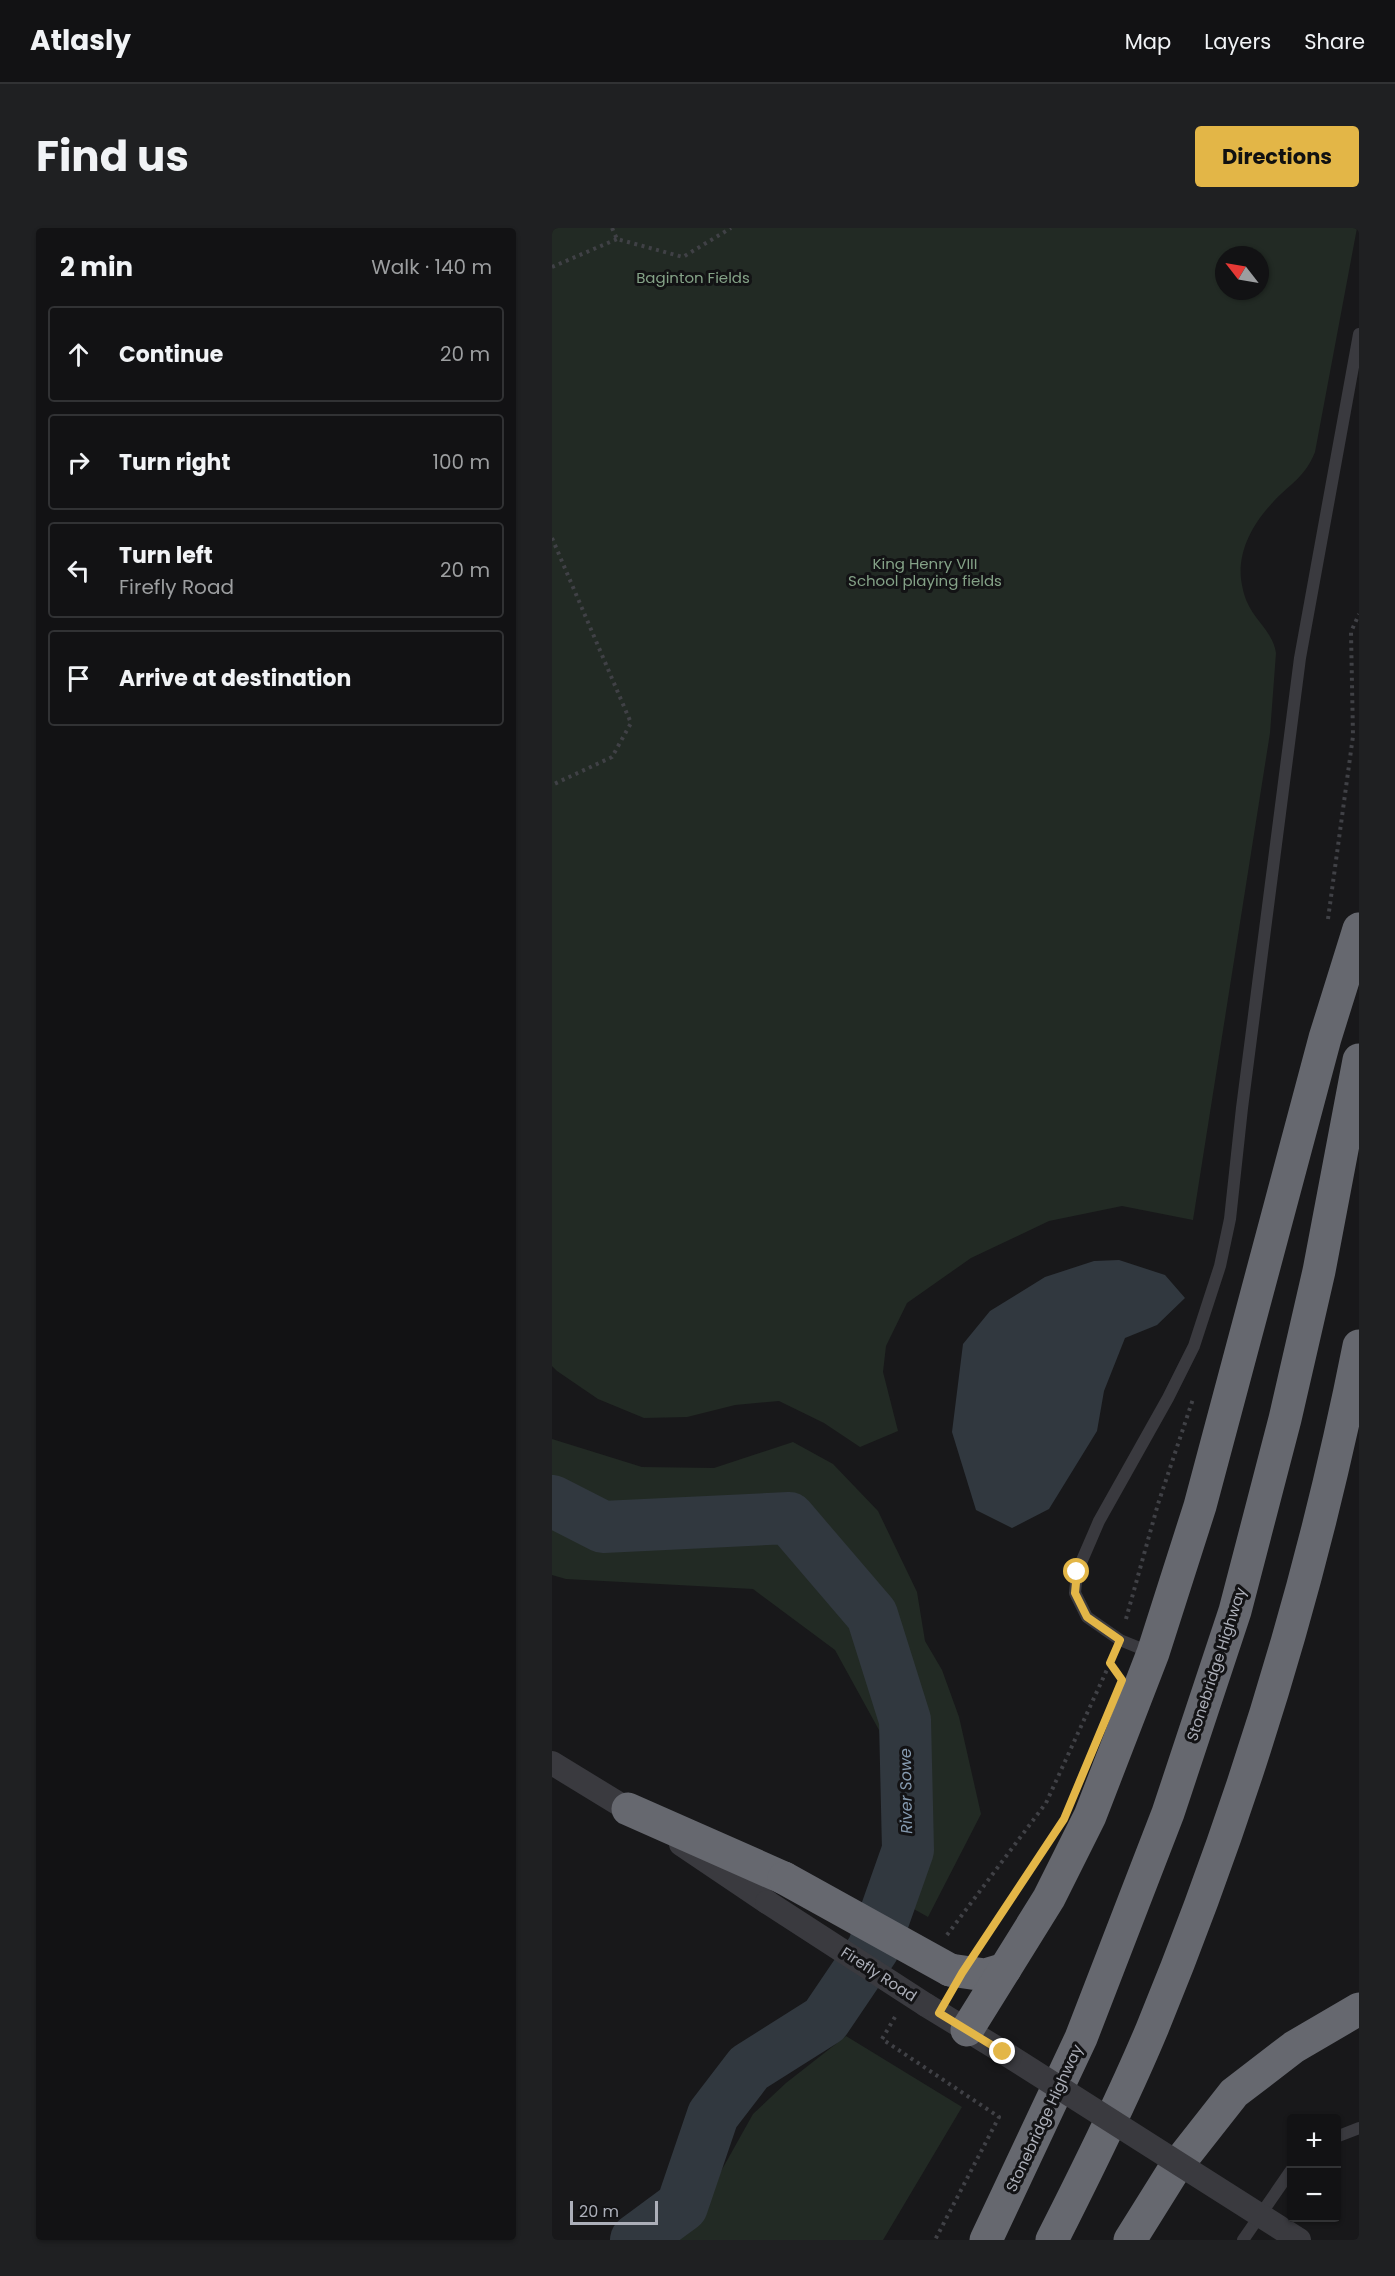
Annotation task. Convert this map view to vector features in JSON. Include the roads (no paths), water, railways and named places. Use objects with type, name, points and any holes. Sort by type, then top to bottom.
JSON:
[{"type":"highway","points":[[967,2030],[1049,1898],[1090,1816],[1153,1653],[1200,1506],[1324,1038],[1343,927]]},
{"type":"highway","name":"Stonebridge Highway","points":[[986,2240],[1081,2038],[1168,1813],[1235,1611],[1285,1419],[1314,1293],[1359,1060]]},
{"type":"highway","points":[[1052,2240],[1080,2186],[1151,2030],[1224,1839],[1280,1665],[1342,1435],[1359,1346]]},
{"type":"highway","points":[[628,1809],[775,1890],[947,1955],[985,1975],[1005,1969]]},
{"type":"highway","points":[[1130,2240],[1175,2168],[1234,2093],[1294,2047],[1359,2009]]},
{"type":"street","points":[[552,1763],[628,1809]]},
{"type":"street","name":"Firefly Road","points":[[775,1890],[926,2005],[1299,2240]]},
{"type":"lane","points":[[1153,1653],[1120,1640],[1087,1617],[1075,1593],[1077,1572],[1099,1521],[1194,1347],[1224,1247],[1230,1219],[1242,1108],[1300,658],[1359,334]]},
{"type":"lane","points":[[1341,2135],[1359,2128]]},
{"type":"lane","points":[[1243,2240],[1287,2176]]},
{"type":"waterway","name":"River Sowe","points":[[552,1501],[603,1527],[789,1518],[872,1615],[905,1720],[908,1850],[873,1949],[825,2020],[749,2068],[713,2115],[682,2206],[636,2240]]},
{"type":"park label","name":"Baginton Fields","points":[[693,277]]},
{"type":"park label","name":"King Henry VIII School playing fields","points":[[925,572]]}]
